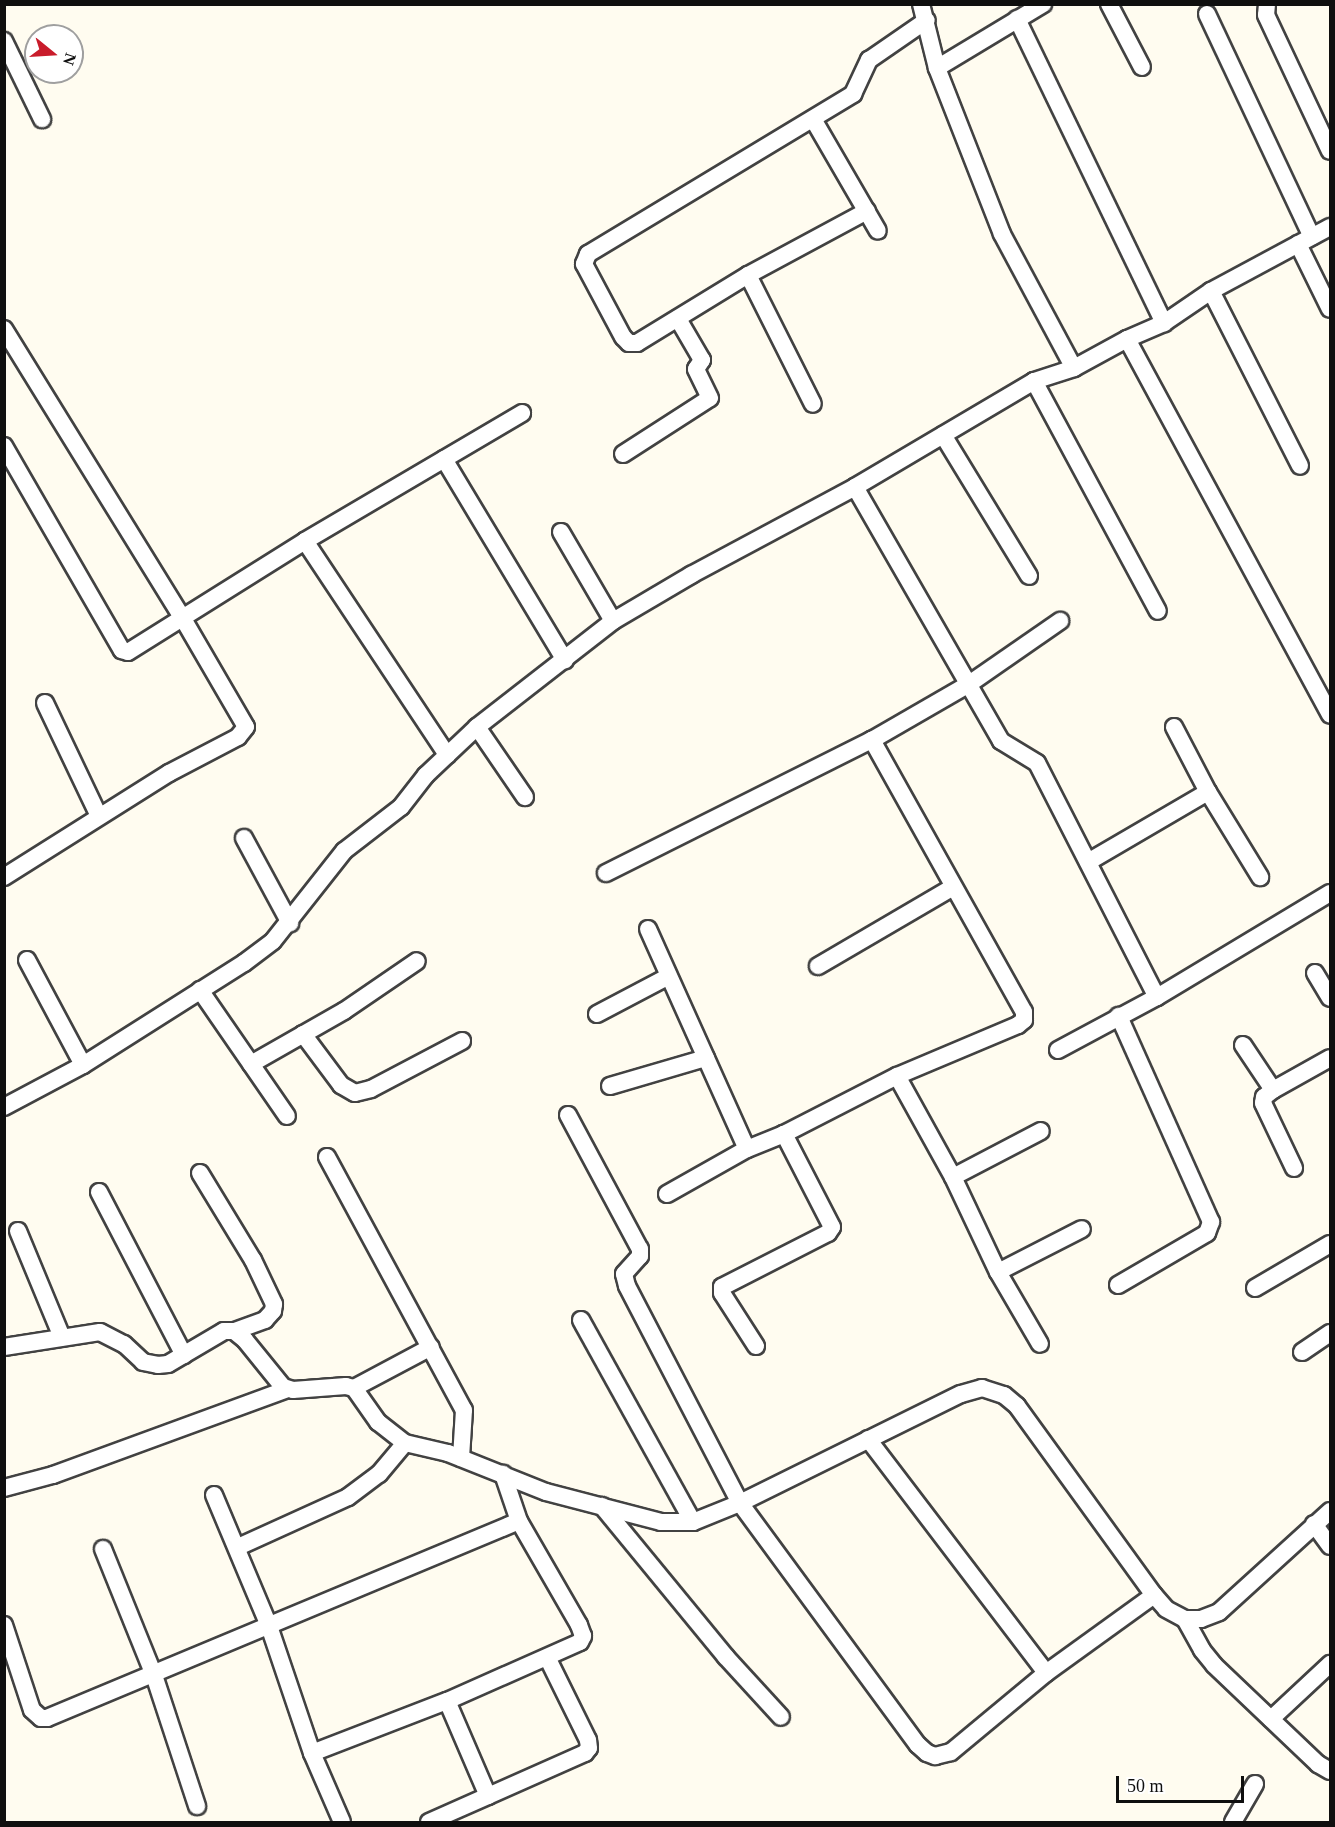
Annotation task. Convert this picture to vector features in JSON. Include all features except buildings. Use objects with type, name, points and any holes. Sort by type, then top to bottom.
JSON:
[{"type":"street","points":[[937,68],[1043,4]]},
{"type":"street","points":[[1109,4],[1142,67]]},
{"type":"street","points":[[1267,4],[1266,15],[1330,151]]},
{"type":"street","points":[[867,211],[748,276],[641,342],[628,343],[585,267],[585,258],[853,94],[869,60],[924,12],[937,68],[1002,234],[1074,368]]},
{"type":"street","points":[[1207,14],[1305,240],[1330,309]]},
{"type":"street","points":[[1017,19],[1164,323]]},
{"type":"street","points":[[4,41],[42,119]]},
{"type":"street","points":[[813,119],[878,231]]},
{"type":"street","points":[[4,1107],[83,1065],[244,963],[273,941],[344,851],[401,807],[426,775],[477,727],[613,621],[691,575],[855,487],[1034,381],[1074,368],[1127,339],[1164,323],[1211,291],[1330,227]]},
{"type":"street","points":[[748,276],[813,404]]},
{"type":"street","points":[[1211,291],[1300,466]]},
{"type":"street","points":[[623,454],[710,398],[696,369],[702,360],[678,319]]},
{"type":"street","points":[[4,329],[182,617],[243,723],[245,731],[99,816],[4,877]]},
{"type":"street","points":[[1127,339],[1330,715]]},
{"type":"street","points":[[1034,381],[1158,611]]},
{"type":"street","points":[[4,446],[122,650],[131,651],[305,541],[522,413]]},
{"type":"street","points":[[943,435],[1029,576]]},
{"type":"street","points":[[444,459],[565,660]]},
{"type":"street","points":[[855,487],[1000,741],[1037,763],[1157,997]]},
{"type":"street","points":[[561,532],[613,621]]},
{"type":"street","points":[[305,541],[447,755]]},
{"type":"street","points":[[606,873],[872,740],[969,684],[1060,621]]},
{"type":"street","points":[[45,704],[99,816]]},
{"type":"street","points":[[477,727],[525,797]]},
{"type":"street","points":[[1174,727],[1208,792],[1260,877]]},
{"type":"street","points":[[667,1194],[747,1149],[784,1134],[897,1076],[1024,1020],[1024,1012],[872,740]]},
{"type":"street","points":[[1088,862],[1208,792]]},
{"type":"street","points":[[244,838],[290,922]]},
{"type":"street","points":[[818,966],[953,887]]},
{"type":"street","points":[[1058,1050],[1157,997],[1330,893]]},
{"type":"street","points":[[648,929],[747,1149]]},
{"type":"street","points":[[27,960],[83,1065]]},
{"type":"street","points":[[251,1064],[344,1011],[417,961]]},
{"type":"street","points":[[1315,973],[1330,998]]},
{"type":"street","points":[[597,1014],[669,976]]},
{"type":"street","points":[[200,990],[287,1116]]},
{"type":"street","points":[[1118,1285],[1207,1233],[1211,1225],[1119,1016]]},
{"type":"street","points":[[303,1034],[341,1085],[355,1093],[370,1089],[462,1041]]},
{"type":"street","points":[[1243,1045],[1273,1090]]},
{"type":"street","points":[[610,1086],[706,1058]]},
{"type":"street","points":[[1294,1168],[1263,1099],[1273,1090],[1330,1058]]},
{"type":"street","points":[[897,1076],[953,1177],[998,1272],[1040,1344]]},
{"type":"street","points":[[568,1115],[640,1250],[640,1256],[624,1274],[627,1286],[740,1503],[918,1745],[927,1753],[935,1756],[951,1752],[1046,1673],[1154,1595]]},
{"type":"street","points":[[953,1177],[1041,1131]]},
{"type":"street","points":[[756,1346],[722,1293],[722,1287],[828,1233],[832,1227],[784,1134]]},
{"type":"street","points":[[327,1157],[464,1410],[460,1458]]},
{"type":"street","points":[[4,1347],[100,1332],[124,1344],[143,1362],[168,1364],[224,1331],[234,1331],[265,1320],[273,1311],[274,1304],[253,1260],[200,1173]]},
{"type":"street","points":[[99,1192],[184,1355]]},
{"type":"street","points":[[998,1272],[1082,1229]]},
{"type":"street","points":[[18,1231],[62,1337]]},
{"type":"street","points":[[1255,1288],[1330,1244]]},
{"type":"street","points":[[581,1320],[693,1522]]},
{"type":"street","points":[[234,1331],[245,1340],[279,1384],[288,1389]]},
{"type":"street","points":[[1302,1352],[1330,1333]]},
{"type":"street","points":[[354,1388],[431,1347]]},
{"type":"street","points":[[4,1488],[53,1475],[288,1389],[346,1386],[354,1388],[378,1422],[405,1443],[435,1449],[546,1492],[661,1522],[693,1522],[740,1503],[961,1394],[982,1388],[1004,1395],[1017,1406],[1154,1595],[1166,1609],[1185,1619],[1201,1619],[1219,1612],[1330,1511]]},
{"type":"street","points":[[868,1439],[1046,1673]]},
{"type":"street","points":[[238,1547],[348,1497],[379,1474],[405,1443]]},
{"type":"street","points":[[312,1753],[548,1659],[578,1645],[582,1640],[582,1632],[519,1521],[503,1474]]},
{"type":"street","points":[[214,1495],[238,1547],[269,1626],[312,1753],[342,1822]]},
{"type":"street","points":[[602,1506],[726,1657],[781,1717]]},
{"type":"street","points":[[4,1625],[8,1645],[32,1710],[41,1718],[53,1716],[519,1521]]},
{"type":"street","points":[[1314,1524],[1330,1546]]},
{"type":"street","points":[[103,1549],[154,1675],[197,1806]]},
{"type":"street","points":[[1185,1619],[1202,1650],[1214,1665],[1318,1764],[1330,1771]]},
{"type":"street","points":[[429,1822],[585,1753],[590,1748],[548,1659]]},
{"type":"street","points":[[1271,1719],[1330,1664]]},
{"type":"street","points":[[447,1701],[488,1796]]},
{"type":"street","points":[[1233,1822],[1255,1784]]}]
